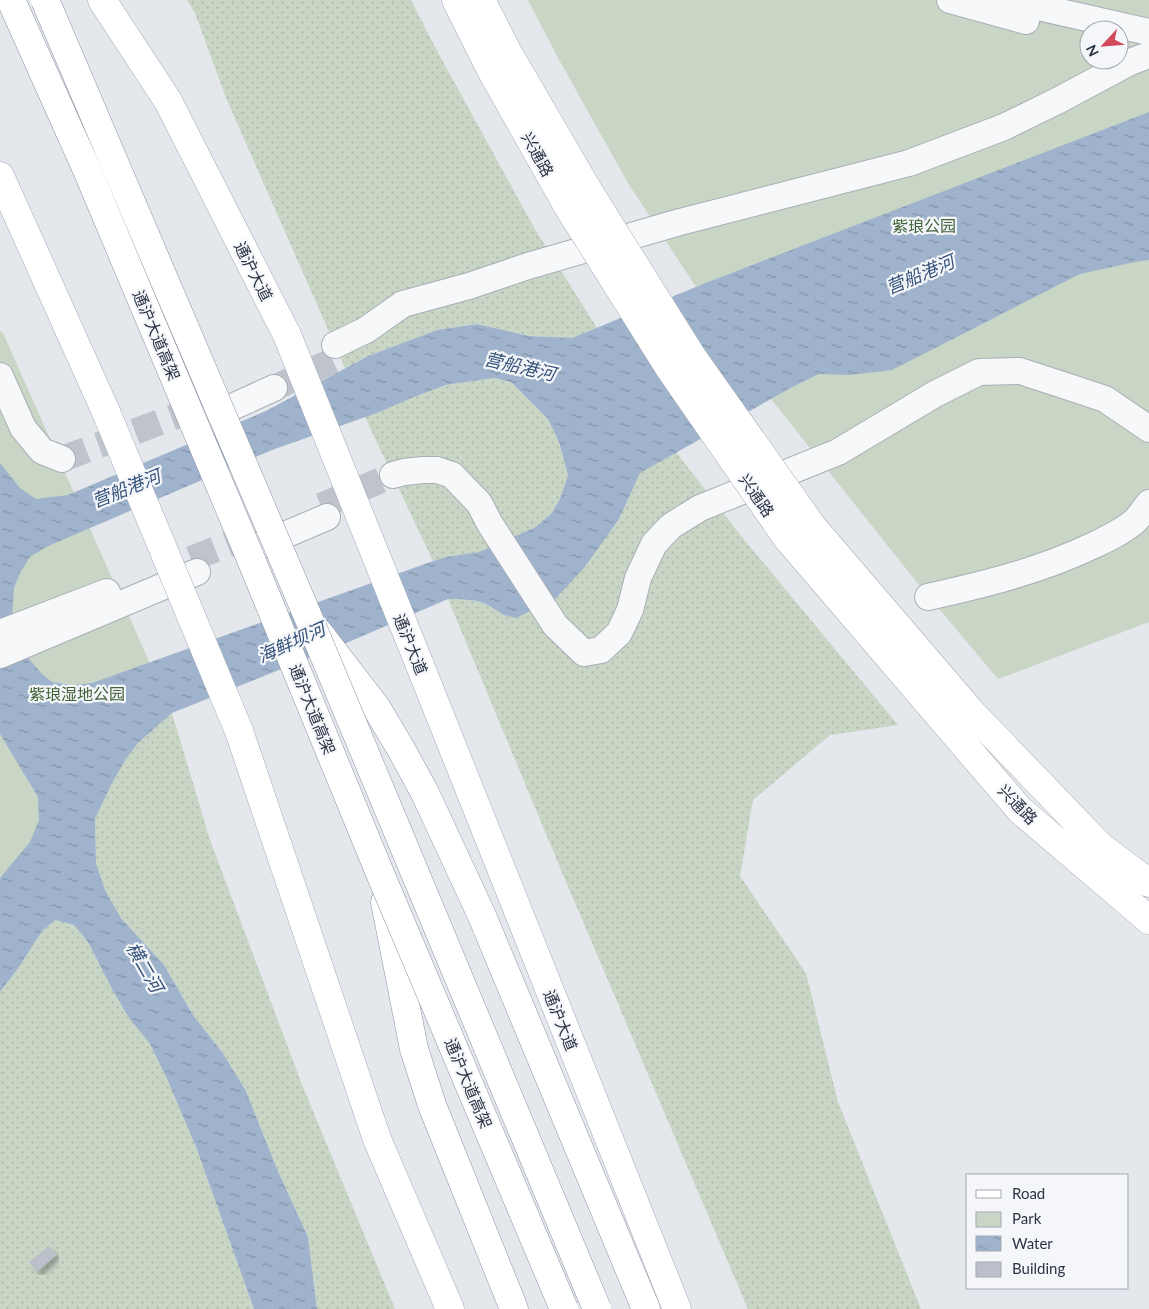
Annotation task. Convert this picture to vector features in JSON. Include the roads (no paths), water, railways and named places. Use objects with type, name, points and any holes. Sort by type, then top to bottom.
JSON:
[{"type":"main road","name":"通沪大道高架","points":[[11,0],[91,179],[248,552],[379,871],[564,1309]]},
{"type":"main road","name":"通沪大道高架","points":[[45,0],[309,619],[597,1309]]},
{"type":"main road","name":"通沪大道","points":[[102,0],[168,101],[287,335],[677,1309]]},
{"type":"main road","name":"兴通路","points":[[456,0],[491,70],[578,198],[812,526],[972,714],[1101,847],[1149,883]]},
{"type":"main road","name":"兴通路","points":[[481,0],[578,198],[670,370],[787,538],[1020,810],[1149,920]]},
{"type":"main road","points":[[0,176],[106,412],[239,731],[377,1139],[450,1309]]},
{"type":"main road","points":[[309,619],[376,707],[425,793],[482,916],[646,1309]]},
{"type":"main road","points":[[379,871],[414,1049],[432,1106],[514,1309]]},
{"type":"street","points":[[950,0],[1026,21],[1079,33]]},
{"type":"street","points":[[1007,0],[1149,32]]},
{"type":"street","points":[[1129,43],[1149,48]]},
{"type":"street","points":[[1149,55],[1130,62],[1004,127],[909,163],[670,225],[403,304],[338,351],[375,339],[402,319],[442,305],[678,234],[777,216],[855,195],[949,164],[1004,142],[1149,69]]},
{"type":"street","points":[[549,628],[584,653],[601,650],[619,632],[630,610],[638,578],[654,544],[671,526],[700,508],[838,452],[934,394],[979,372],[1020,371],[1075,388],[1105,399],[1149,429]]},
{"type":"street","points":[[0,376],[23,428],[42,452],[65,466],[47,466],[24,449],[6,425],[0,410]]},
{"type":"street","points":[[194,422],[230,408],[272,383],[223,398]]},
{"type":"street","points":[[396,482],[404,472],[437,470],[452,475],[479,504],[483,527],[549,628],[563,655],[592,665],[614,656],[632,637],[649,577],[661,549],[679,531],[710,514],[844,460],[927,411],[968,391],[1006,387],[1054,396],[1111,419],[1149,448]]},
{"type":"street","points":[[1149,503],[1135,520],[1117,534],[1074,554],[1030,571],[980,585],[934,604],[983,597],[1040,581],[1096,558],[1129,540],[1149,518]]},
{"type":"street","points":[[246,544],[324,512]]},
{"type":"street","points":[[0,655],[16,634],[194,566]]},
{"type":"water","points":[[1149,112],[1149,260],[1080,274],[892,370],[849,375],[819,374],[794,386],[640,473],[619,519],[584,568],[556,598],[516,618],[504,615],[477,601],[448,599],[351,641],[172,713],[138,743],[126,759],[95,819],[96,863],[105,890],[121,918],[164,965],[193,1015],[222,1052],[246,1091],[277,1169],[308,1237],[317,1309],[254,1309],[196,1147],[168,1081],[150,1044],[129,1018],[88,942],[74,925],[55,920],[42,931],[0,992],[0,878],[30,842],[39,820],[38,797],[0,734],[0,463],[20,488],[36,499],[68,495],[266,411],[368,356],[437,330],[477,324],[529,336],[572,338],[708,282]],"holes":[[[494,378],[511,382],[548,419],[559,442],[568,475],[560,499],[551,514],[534,528],[479,552],[433,561],[92,683],[72,685],[52,682],[41,673],[25,654],[12,621],[14,588],[20,573],[30,557],[46,547],[272,450],[377,413],[446,385]]]},
{"type":"tunnel","points":[[274,388],[341,357]]},
{"type":"tunnel","points":[[62,459],[208,404]]},
{"type":"tunnel","points":[[321,506],[393,475]]},
{"type":"tunnel","points":[[191,559],[244,538]]},
{"type":"park label","name":"紫琅公园","points":[[924,225]]},
{"type":"park label","name":"紫琅湿地公园","points":[[77,693]]},
{"type":"water label","name":"营船港河","points":[[920,274]]},
{"type":"water label","name":"营船港河","points":[[520,366]]},
{"type":"water label","name":"营船港河","points":[[126,488]]},
{"type":"water label","name":"海鲜坝河","points":[[291,642]]},
{"type":"water label","name":"横二河","points":[[145,967]]}]
